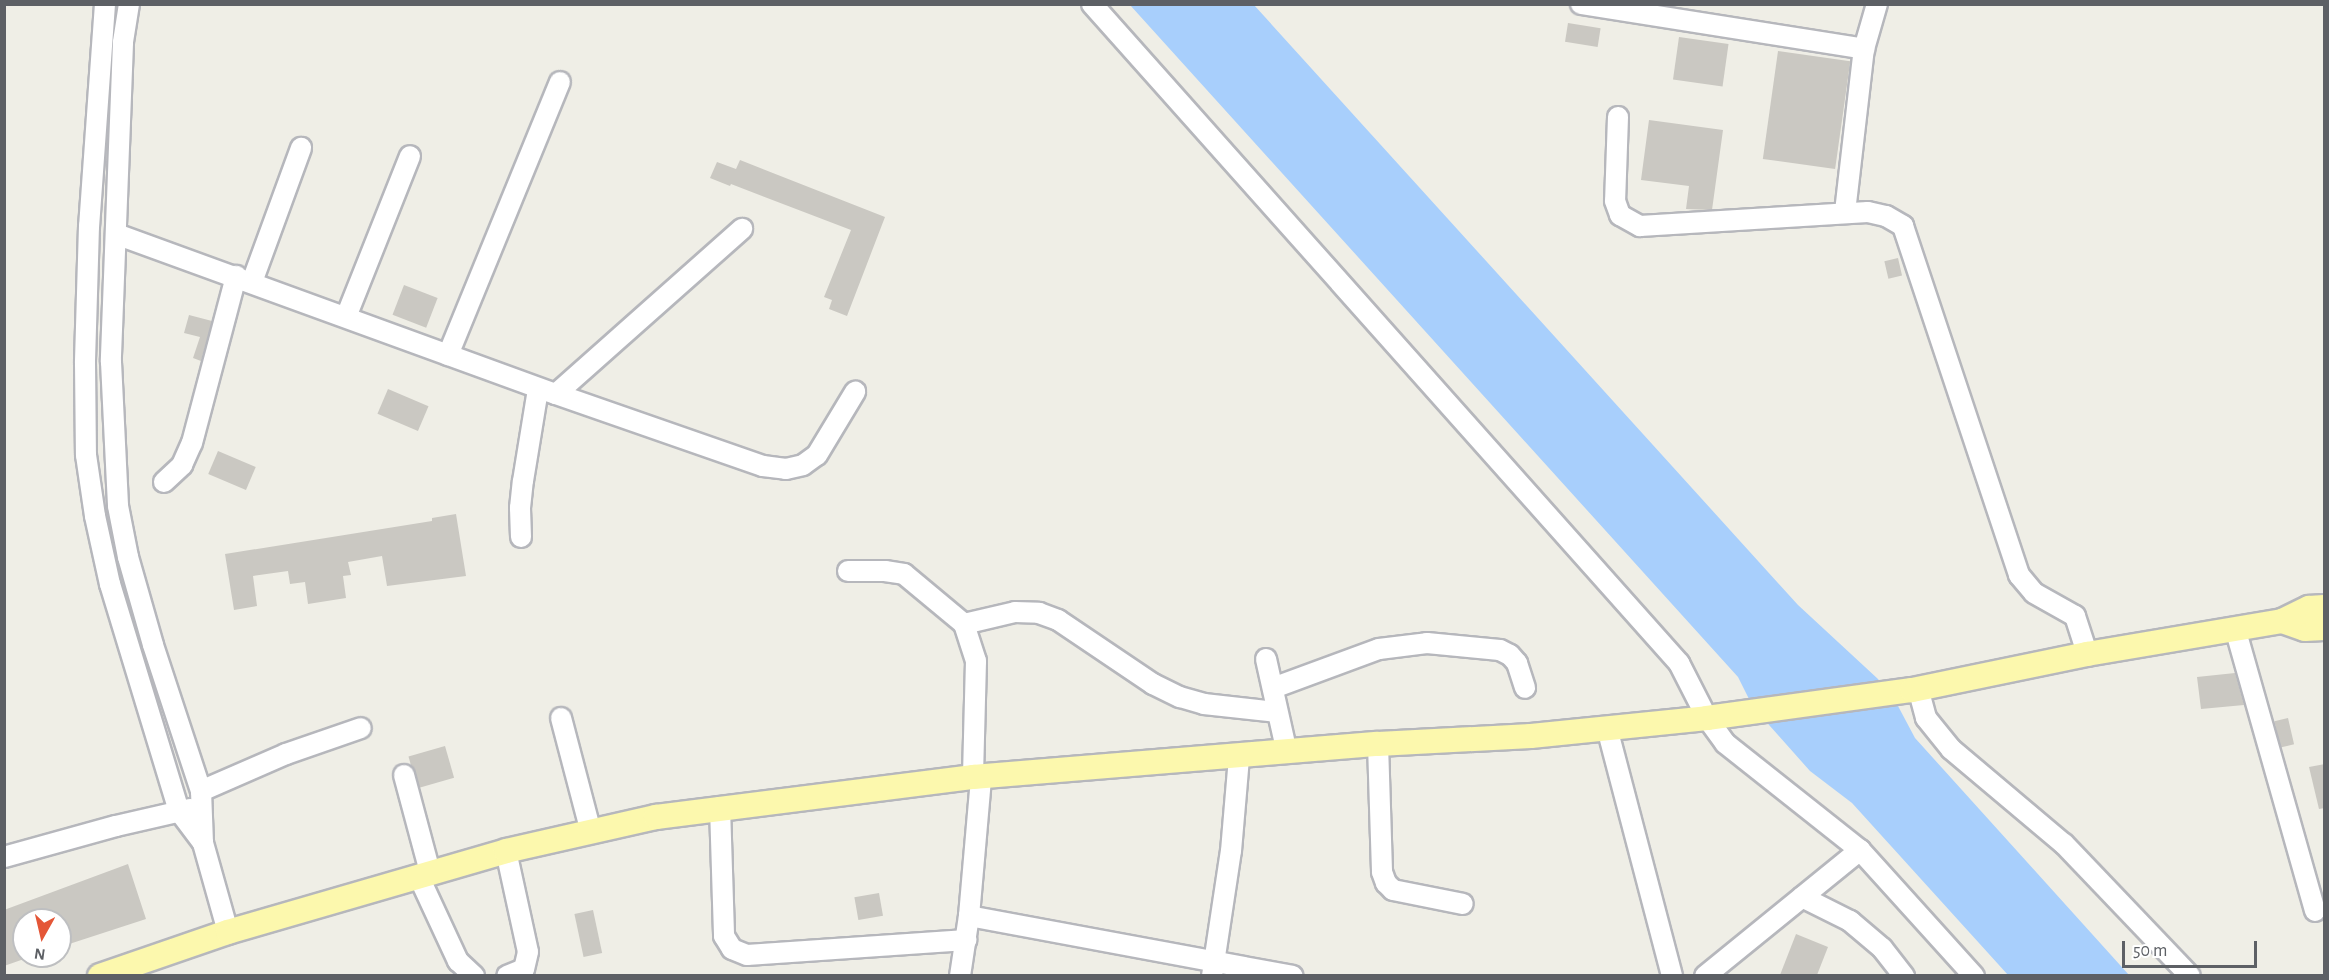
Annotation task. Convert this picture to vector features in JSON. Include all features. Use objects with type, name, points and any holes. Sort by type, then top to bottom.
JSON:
[{"type":"main road","points":[[100,975],[228,932],[506,851],[656,817],[720,807],[977,777],[1378,744],[1530,736],[1707,718],[1915,689],[2088,654],[2282,621],[2309,608],[2325,607]]},
{"type":"main road","points":[[2282,621],[2305,629],[2324,628]]},
{"type":"street","points":[[105,4],[89,226],[85,363],[86,455],[94,516],[110,584],[179,811],[202,843]]},
{"type":"street","points":[[129,4],[123,43],[111,362],[118,506],[153,645],[202,799],[202,843],[228,932]]},
{"type":"street","points":[[1092,4],[1679,663],[1707,718],[1725,743],[1860,850],[1974,975]]},
{"type":"street","points":[[1581,4],[1612,6],[1864,49]]},
{"type":"street","points":[[1845,212],[1864,49],[1877,4]]},
{"type":"street","points":[[448,355],[560,82]]},
{"type":"street","points":[[1618,117],[1615,201],[1620,215],[1627,221],[1640,226],[1655,227],[1845,212],[1868,212],[1886,216],[1903,226],[2019,575],[2034,593],[2075,616],[2088,654]]},
{"type":"street","points":[[164,482],[182,465],[192,443],[244,279],[301,148]]},
{"type":"street","points":[[346,317],[410,156]]},
{"type":"street","points":[[521,537],[520,508],[523,482],[547,391],[742,229]]},
{"type":"street","points":[[116,234],[547,391],[763,466],[786,469],[803,465],[817,455],[855,392]]},
{"type":"street","points":[[848,571],[885,571],[904,574],[964,624],[976,662],[977,777],[969,916],[960,975]]},
{"type":"street","points":[[964,624],[1015,612],[1039,613],[1058,620],[1153,684],[1180,697],[1204,704],[1276,712]]},
{"type":"street","points":[[2235,628],[2315,911]]},
{"type":"street","points":[[1273,688],[1379,649],[1427,643],[1500,650],[1510,655],[1517,663],[1525,688]]},
{"type":"street","points":[[1266,659],[1287,753]]},
{"type":"street","points":[[1915,689],[1926,718],[1951,749],[2064,844],[2190,975]]},
{"type":"street","points":[[561,718],[591,832]]},
{"type":"street","points":[[4,857],[179,811],[286,754],[361,728]]},
{"type":"street","points":[[1608,728],[1672,975]]},
{"type":"street","points":[[1378,744],[1382,872],[1386,883],[1394,890],[1463,904]]},
{"type":"street","points":[[1214,968],[1232,851],[1239,757]]},
{"type":"street","points":[[404,775],[425,875],[458,961],[474,975]]},
{"type":"street","points":[[720,807],[724,936],[732,949],[747,955],[966,940]]},
{"type":"street","points":[[1705,975],[1860,850]]},
{"type":"street","points":[[506,851],[528,952],[524,969],[507,975]]},
{"type":"street","points":[[1802,897],[1850,921],[1882,948],[1904,975]]},
{"type":"street","points":[[969,916],[1214,968],[1292,975]]},
{"type":"water","points":[[1130,5],[1254,5],[1798,605],[1878,679],[1898,706],[1915,738],[2129,975],[2008,975],[1852,803],[1810,771],[1753,707],[1738,677]]},
{"type":"building","points":[[1568,23],[1601,28],[1598,47],[1565,42]]},
{"type":"building","points":[[1679,37],[1729,44],[1723,87],[1673,80]]},
{"type":"building","points":[[1778,51],[1850,61],[1835,169],[1763,159]]},
{"type":"building","points":[[1649,120],[1723,130],[1712,210],[1686,209],[1689,186],[1641,180]]},
{"type":"building","points":[[740,160],[885,217],[847,316],[829,309],[832,300],[824,297],[851,230],[710,178],[717,162],[736,169]]},
{"type":"building","points":[[1898,258],[1902,276],[1888,279],[1884,261]]},
{"type":"building","points":[[404,285],[438,298],[426,328],[393,315]]},
{"type":"building","points":[[189,315],[212,321],[201,361],[193,358],[200,337],[184,333]]},
{"type":"building","points":[[388,389],[429,406],[418,431],[377,414]]},
{"type":"building","points":[[218,451],[256,467],[246,490],[208,474]]},
{"type":"building","points":[[456,514],[466,576],[387,586],[382,556],[348,562],[351,575],[343,576],[346,598],[308,604],[305,582],[290,584],[288,571],[253,576],[257,606],[234,610],[225,554],[432,521],[432,518]]},
{"type":"building","points":[[2235,673],[2244,705],[2201,709],[2197,677]]},
{"type":"building","points":[[2288,718],[2294,744],[2280,747],[2274,721]]},
{"type":"building","points":[[445,746],[454,778],[418,788],[408,756]]},
{"type":"building","points":[[2325,764],[2325,808],[2319,809],[2309,767]]},
{"type":"building","points":[[128,864],[146,919],[72,943],[72,908],[12,908],[12,963],[4,966],[4,910]]},
{"type":"building","points":[[879,893],[883,916],[858,920],[854,897]]},
{"type":"building","points":[[593,910],[602,953],[584,957],[574,914]]},
{"type":"building","points":[[1796,934],[1828,947],[1817,975],[1780,975]]}]
